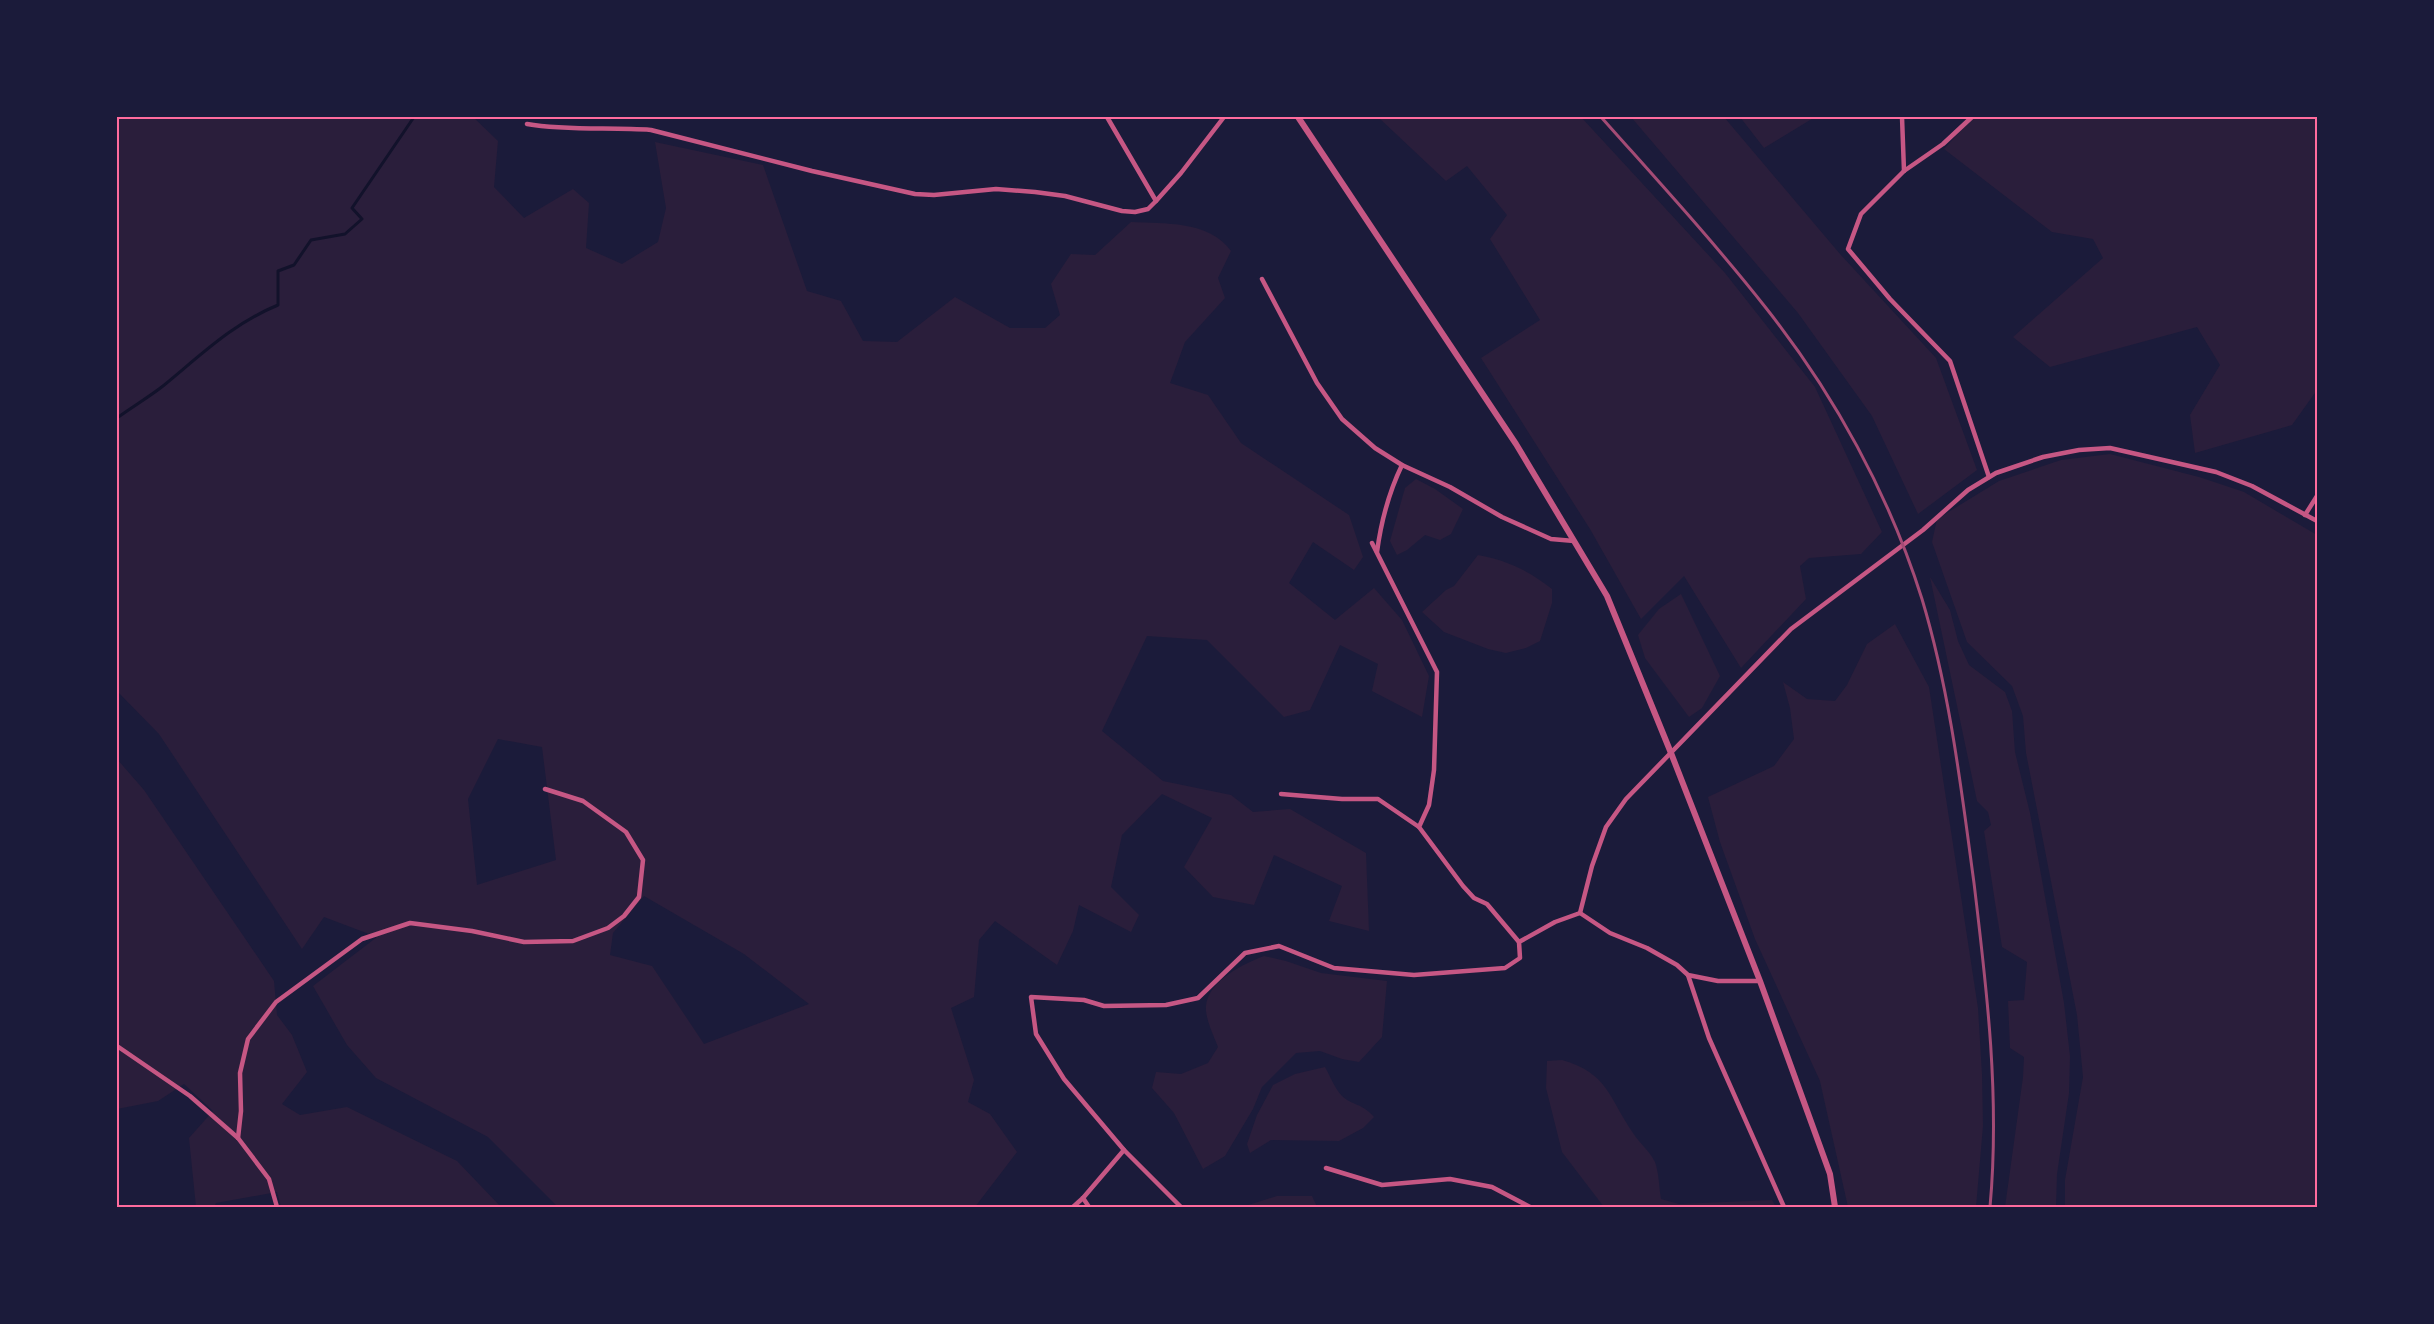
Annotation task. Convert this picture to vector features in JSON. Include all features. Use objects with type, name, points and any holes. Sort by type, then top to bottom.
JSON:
[{"type":"street","points":[[1107,117],[1156,201]]},
{"type":"street","points":[[527,124],[551,128],[651,130],[812,171],[915,194],[1016,190],[1065,196],[1122,211],[1135,212],[1148,209],[1156,201],[1181,173],[1224,117]]},
{"type":"street","points":[[1298,117],[1516,444],[1607,596],[1760,981],[1830,1174],[1835,1207]]},
{"type":"street","points":[[1902,117],[1904,171]]},
{"type":"street","points":[[1972,117],[1943,144],[1904,171],[1861,214],[1848,249],[1890,299],[1950,361],[1989,477]]},
{"type":"street","points":[[1262,279],[1317,383],[1342,419],[1376,448],[1402,465],[1450,487],[1502,517],[1551,539],[1574,541]]},
{"type":"street","points":[[1581,913],[1592,866],[1606,827],[1626,799],[1791,629],[1923,530],[1968,490],[1989,477],[2043,457],[2110,447],[2216,472],[2252,486],[2317,521]]},
{"type":"street","points":[[1377,552],[1385,512],[1402,465]]},
{"type":"street","points":[[2305,515],[2317,496]]},
{"type":"street","points":[[1372,543],[1437,672],[1434,770],[1429,805],[1419,827]]},
{"type":"street","points":[[238,1138],[241,1111],[240,1073],[248,1039],[276,1002],[362,939],[410,923],[472,931],[524,942],[573,941],[608,928],[624,916],[639,897],[643,860],[626,832],[583,801],[544,789]]},
{"type":"street","points":[[1182,1207],[1124,1150],[1064,1079],[1036,1034],[1031,997],[1084,1000],[1104,1006],[1166,1005],[1198,998],[1245,953],[1279,946],[1334,968],[1414,975],[1505,968],[1520,958],[1520,942],[1487,904],[1474,898],[1463,886],[1419,827],[1378,799],[1342,800],[1281,794]]},
{"type":"street","points":[[1520,942],[1555,922],[1581,913]]},
{"type":"street","points":[[1581,913],[1610,933],[1647,948],[1677,965],[1688,975],[1709,1038],[1784,1207]]},
{"type":"street","points":[[1688,975],[1718,981],[1760,981]]},
{"type":"street","points":[[117,1046],[190,1096],[238,1138],[269,1179],[277,1207]]},
{"type":"street","points":[[1073,1207],[1124,1150]]},
{"type":"street","points":[[1326,1168],[1382,1185],[1450,1179],[1492,1187],[1530,1207]]},
{"type":"street","points":[[1083,1198],[1089,1207]]},
{"type":"shaded area","points":[[117,117],[473,117],[498,141],[494,187],[524,218],[573,189],[589,203],[586,248],[622,264],[658,242],[666,208],[655,142],[763,165],[807,291],[841,301],[863,341],[897,342],[955,297],[1010,328],[1045,328],[1060,315],[1051,284],[1071,254],[1095,255],[1131,222],[1185,226],[1211,234],[1231,251],[1218,278],[1225,298],[1185,342],[1170,383],[1208,395],[1241,443],[1349,515],[1363,557],[1354,570],[1313,542],[1289,583],[1335,620],[1374,588],[1402,620],[1429,676],[1422,717],[1372,691],[1378,664],[1340,645],[1310,710],[1284,717],[1207,640],[1147,636],[1102,731],[1163,781],[1231,795],[1253,812],[1290,809],[1366,853],[1369,931],[1329,921],[1342,886],[1274,855],[1254,905],[1213,897],[1184,867],[1212,818],[1162,794],[1122,835],[1111,887],[1139,915],[1131,932],[1079,905],[1073,931],[1057,965],[995,921],[979,940],[974,997],[951,1008],[974,1080],[968,1102],[990,1114],[1017,1152],[975,1207],[558,1207],[488,1137],[376,1078],[347,1045],[313,986],[377,937],[324,917],[302,949],[159,734],[117,691]],"holes":[[[498,739],[542,747],[556,860],[477,885],[468,799]],[[644,896],[744,954],[809,1004],[704,1044],[652,966],[610,955],[613,933]]]},
{"type":"shaded area","points":[[1378,117],[1581,117],[1725,273],[1815,387],[1882,532],[1861,554],[1809,558],[1800,566],[1806,599],[1741,668],[1684,576],[1641,619],[1590,529],[1481,358],[1540,320],[1490,239],[1507,215],[1467,166],[1446,181]]},
{"type":"shaded area","points":[[1631,117],[1724,117],[1840,254],[1936,358],[1977,470],[1918,514],[1872,416],[1798,313]]},
{"type":"shaded area","points":[[1740,117],[1815,117],[1764,148]]},
{"type":"shaded area","points":[[1973,117],[2317,117],[2317,390],[2292,425],[2195,453],[2190,415],[2220,365],[2197,327],[2050,367],[2013,337],[2103,258],[2093,239],[2052,232],[1944,149]]},
{"type":"shaded area","points":[[2110,454],[2199,477],[2244,492],[2317,535],[2317,1207],[2065,1207],[2065,1180],[2083,1077],[2077,1015],[2026,753],[2023,716],[2012,686],[1967,642],[1932,542],[1937,519],[1999,481],[2061,460]]},
{"type":"shaded area","points":[[1416,479],[1463,509],[1451,534],[1440,540],[1425,535],[1397,555],[1390,541],[1405,488]]},
{"type":"shaded area","points":[[1478,555],[1517,567],[1552,589],[1552,603],[1540,641],[1526,648],[1506,653],[1488,649],[1444,632],[1422,612],[1446,590],[1454,586]]},
{"type":"shaded area","points":[[1930,577],[1950,610],[1958,641],[1969,665],[2005,692],[2012,711],[2015,752],[2030,813],[2064,1003],[2070,1056],[2069,1093],[2057,1174],[2056,1207],[2005,1207],[2024,1057],[2010,1048],[2008,1001],[2024,1000],[2027,962],[2002,947],[1984,831],[1991,825],[1988,812],[1977,801]]},
{"type":"shaded area","points":[[1681,594],[1720,676],[1702,708],[1689,717],[1645,658],[1638,635],[1659,609]]},
{"type":"shaded area","points":[[1895,624],[1929,687],[1978,1008],[1983,1126],[1976,1207],[1848,1207],[1820,1081],[1755,939],[1720,842],[1708,797],[1774,766],[1794,739],[1790,708],[1783,682],[1807,699],[1835,701],[1847,685],[1867,644]]},
{"type":"shaded area","points":[[117,759],[144,790],[274,981],[277,1015],[292,1035],[307,1072],[282,1104],[300,1115],[347,1107],[457,1161],[501,1207],[281,1207],[277,1192],[216,1203],[214,1207],[196,1207],[189,1138],[213,1111],[184,1084],[158,1101],[117,1109]]},
{"type":"shaded area","points":[[1264,956],[1321,973],[1387,981],[1382,1037],[1359,1062],[1320,1051],[1296,1053],[1262,1087],[1253,1109],[1225,1156],[1203,1169],[1174,1113],[1152,1088],[1156,1072],[1181,1074],[1208,1063],[1218,1047],[1207,1016],[1208,997],[1220,981],[1228,975]]},
{"type":"shaded area","points":[[1562,1060],[1589,1072],[1606,1088],[1633,1133],[1655,1162],[1661,1199],[1679,1204],[1772,1200],[1776,1207],[1604,1207],[1562,1152],[1546,1088],[1547,1061]]},
{"type":"shaded area","points":[[1325,1067],[1342,1096],[1374,1117],[1363,1128],[1339,1141],[1271,1140],[1250,1153],[1247,1144],[1257,1115],[1273,1085],[1295,1074]]},
{"type":"shaded area","points":[[1277,1196],[1312,1196],[1317,1207],[1242,1207]]},
{"type":"waterway","points":[[117,418],[163,386],[231,331],[278,305],[278,271],[294,265],[311,240],[345,234],[362,219],[352,208],[414,117]]},
{"type":"railway","points":[[1601,117],[1726,259],[1791,341],[1837,410],[1857,446],[1876,483],[1909,560],[1932,634],[1940,669],[1959,775],[1974,883],[1993,1085],[1994,1126],[1990,1207]]}]
